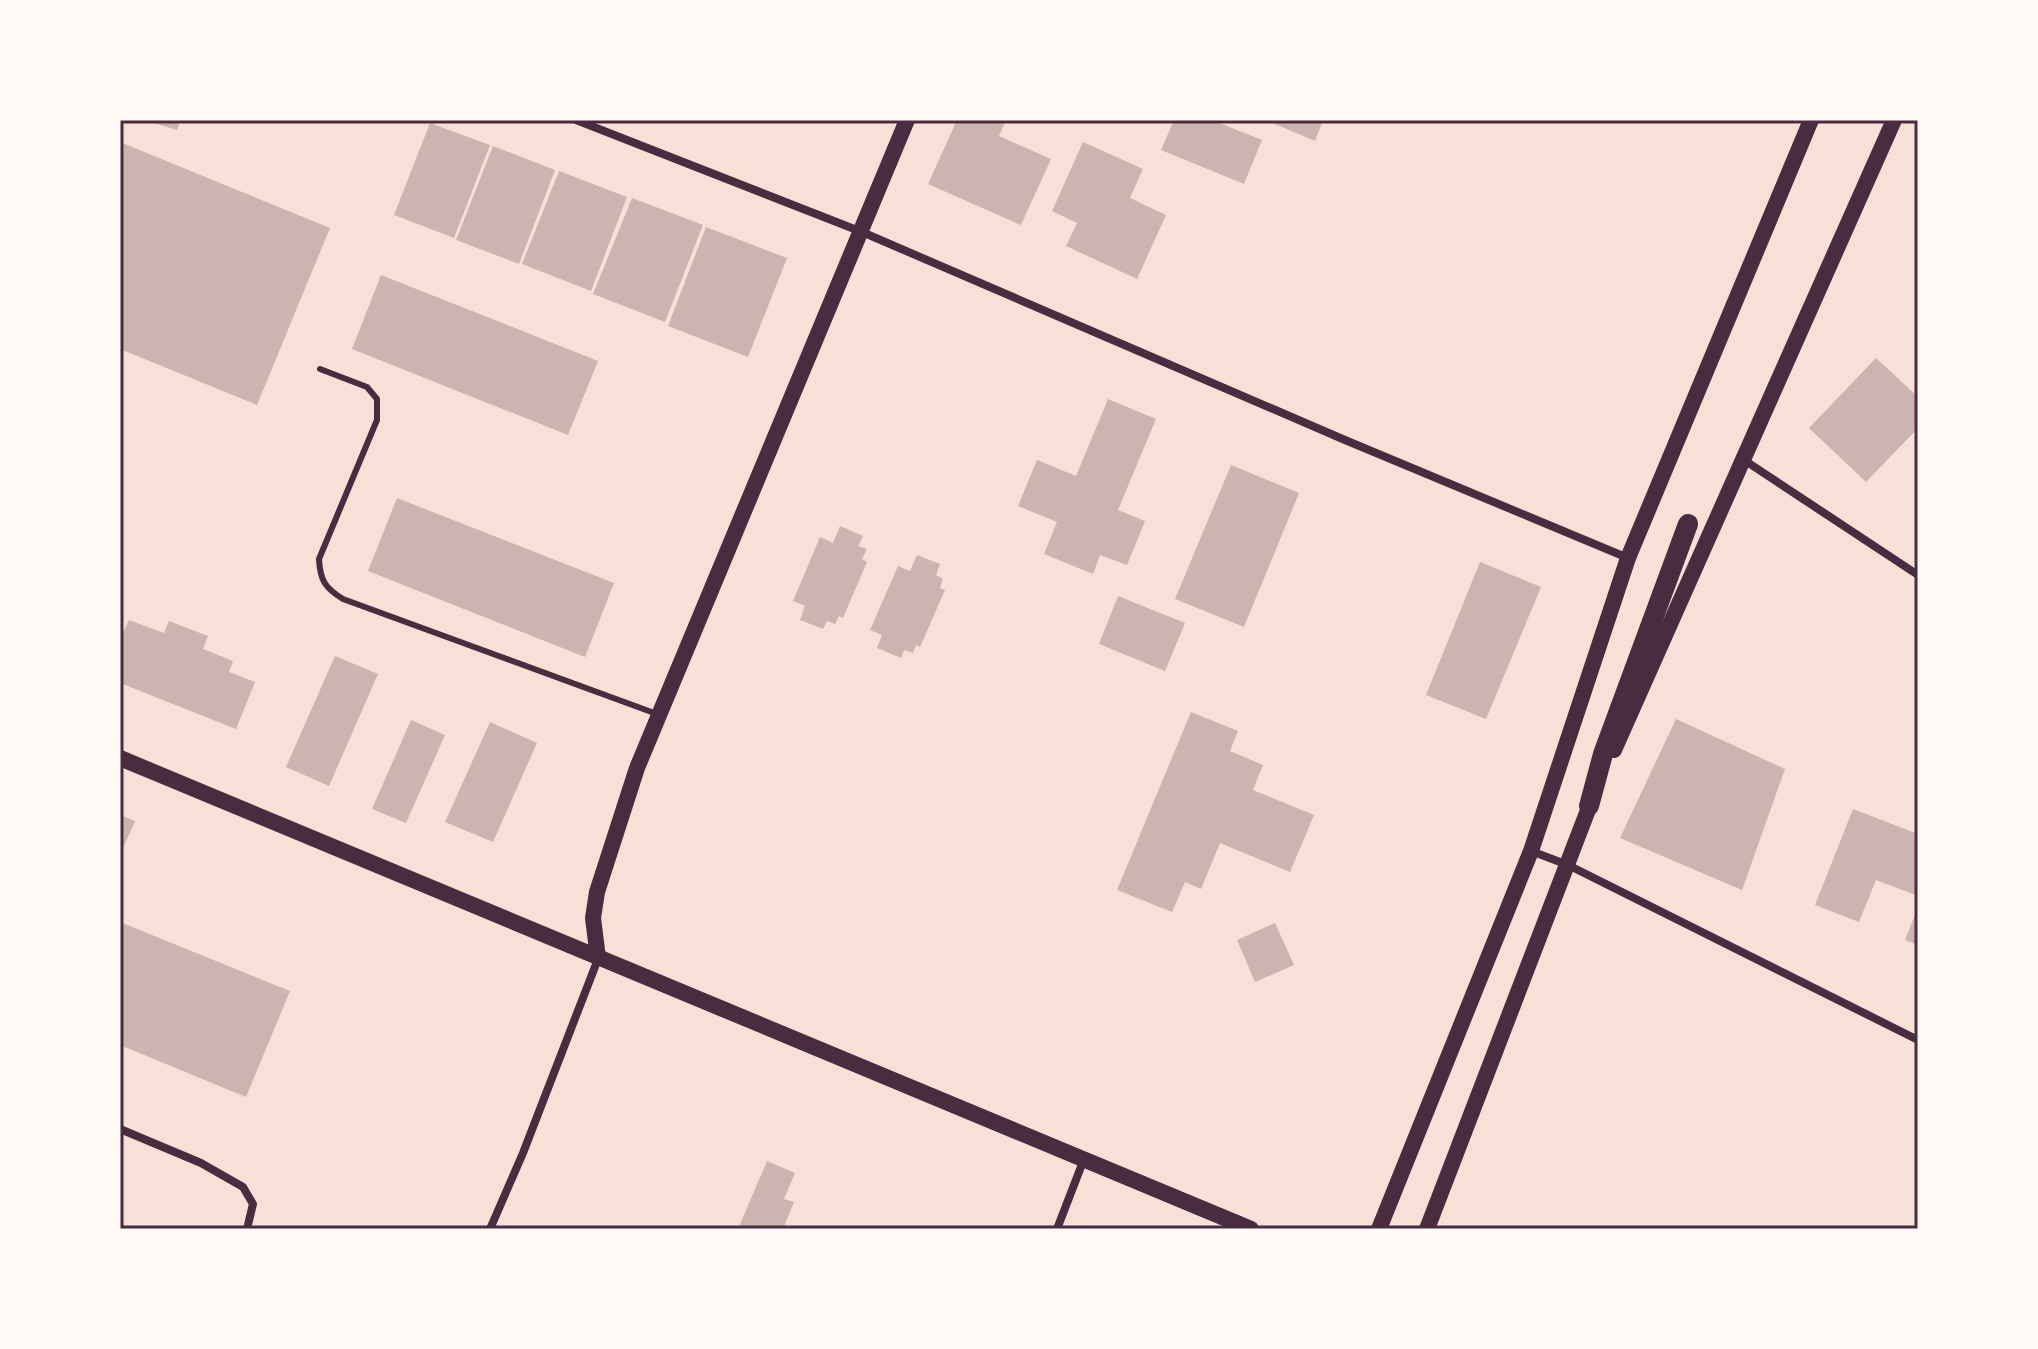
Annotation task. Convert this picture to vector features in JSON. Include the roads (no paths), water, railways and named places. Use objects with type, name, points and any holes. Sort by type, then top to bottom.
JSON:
[{"type":"main road","points":[[598,958],[593,918],[597,892],[637,768],[907,120]]},
{"type":"main road","points":[[1379,1229],[1531,851],[1628,558],[1811,120]]},
{"type":"main road","points":[[1427,1229],[1589,806],[1894,120]]},
{"type":"main road","points":[[1589,806],[1603,754],[1688,524]]},
{"type":"main road","points":[[120,758],[1251,1229]]},
{"type":"street","points":[[576,120],[862,232],[1628,558]]},
{"type":"street","points":[[1743,459],[1918,575]]},
{"type":"street","points":[[1531,851],[1568,865],[1918,1040]]},
{"type":"street","points":[[490,1229],[523,1153],[598,958]]},
{"type":"street","points":[[120,1129],[201,1163],[247,1190],[253,1204],[247,1229]]},
{"type":"street","points":[[1057,1229],[1084,1158]]},
{"type":"lane","points":[[320,369],[367,387],[377,399],[377,420],[319,559],[320,576],[328,590],[343,599],[660,715]]}]
